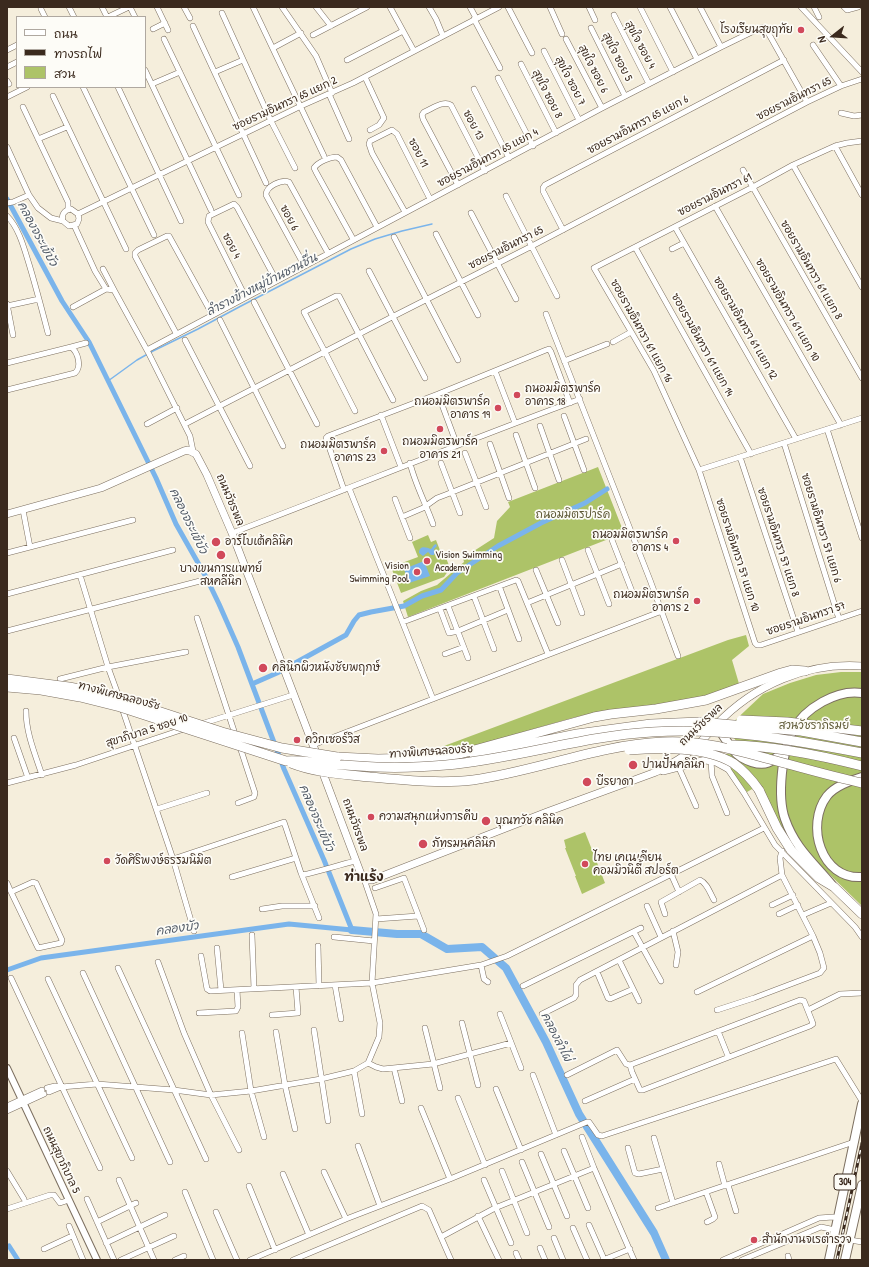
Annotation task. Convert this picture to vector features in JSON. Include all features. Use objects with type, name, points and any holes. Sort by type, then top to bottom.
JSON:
[{"type":"highway","points":[[449,757],[577,720],[610,714],[656,709],[706,700],[792,670],[805,671]]},
{"type":"highway","name":"ทางพิเศษฉลองรัช","points":[[7,679],[90,691],[127,701],[222,732],[282,748],[337,757],[378,760],[449,757],[492,752],[577,734],[651,724],[700,722],[800,731],[862,742]]},
{"type":"highway","name":"ทางพิเศษฉลองรัช","points":[[7,687],[42,690],[80,697],[120,707],[286,761],[300,760],[379,767],[447,765],[495,759],[614,736],[660,731],[731,732],[862,753]]},
{"type":"highway","points":[[700,722],[724,719],[771,721],[862,730]]},
{"type":"highway","points":[[286,761],[304,768],[345,775],[393,779],[453,781],[473,780],[636,744],[663,741],[757,746],[798,751],[862,766]]},
{"type":"highway","points":[[717,745],[834,777],[862,783]]},
{"type":"highway","points":[[584,755],[638,749],[670,749],[698,751],[714,755],[732,763],[747,776],[759,790],[777,828],[791,850],[819,878],[834,887],[862,914]]},
{"type":"main road","points":[[7,514],[93,491],[145,470],[184,451],[193,451]]},
{"type":"main road","name":"ถนนวัชรพล","points":[[193,451],[199,458],[232,533],[356,862],[364,879],[372,880],[562,806],[656,772],[695,748],[716,725],[748,698],[775,682],[805,671],[832,667],[862,666]]},
{"type":"main road","points":[[834,887],[800,848],[791,835],[784,817],[781,796],[781,779],[787,747],[793,729],[806,713],[820,702],[847,693],[862,693]]},
{"type":"main road","points":[[716,725],[734,751],[744,758],[758,764],[766,764],[772,761],[787,747]]},
{"type":"main road","points":[[726,765],[722,757],[723,752],[727,750],[734,751]]},
{"type":"main road","points":[[656,772],[679,768],[695,762],[706,760],[726,765]]},
{"type":"main road","points":[[862,777],[842,784],[834,790],[827,797],[819,812],[817,822],[817,840],[823,854],[831,865],[845,875],[862,877]]},
{"type":"main road","name":"304","points":[[829,1260],[862,1102]]},
{"type":"main road","name":"304","points":[[845,1260],[862,1185]]},
{"type":"street","points":[[69,7],[74,16]]},
{"type":"street","points":[[102,7],[107,16]]},
{"type":"street","points":[[110,16],[129,7],[134,16]]},
{"type":"street","points":[[157,7],[168,30]]},
{"type":"street","points":[[184,7],[190,18]]},
{"type":"street","points":[[253,7],[325,158]]},
{"type":"street","points":[[282,7],[316,56],[349,139]]},
{"type":"street","points":[[316,7],[331,26]]},
{"type":"street","points":[[353,7],[357,12]]},
{"type":"street","points":[[313,35],[367,7]]},
{"type":"street","points":[[390,7],[414,51]]},
{"type":"street","points":[[429,7],[443,36]]},
{"type":"street","points":[[470,7],[500,68]]},
{"type":"street","name":"ซอยรามอินทรา 65 แยก 2","points":[[78,214],[187,160],[216,148],[301,106],[365,77],[499,7]]},
{"type":"street","points":[[508,7],[532,53]]},
{"type":"street","points":[[550,7],[562,34]]},
{"type":"street","points":[[589,7],[595,20]]},
{"type":"street","points":[[640,7],[673,72]]},
{"type":"street","points":[[670,7],[697,59]]},
{"type":"street","points":[[700,7],[721,47]]},
{"type":"street","points":[[801,7],[862,72]]},
{"type":"street","points":[[814,7],[819,17]]},
{"type":"street","points":[[844,7],[847,10],[858,7]]},
{"type":"street","points":[[41,9],[44,16]]},
{"type":"street","points":[[222,14],[271,121],[295,168]]},
{"type":"street","name":"สุขใจ ซอย 4","points":[[614,15],[649,84]]},
{"type":"street","points":[[153,29],[165,23]]},
{"type":"street","points":[[193,26],[266,183]]},
{"type":"street","name":"ซอยรามอินทรา 65 แยก 4","points":[[148,352],[212,314],[328,252],[533,146],[625,96],[763,27],[766,29],[807,102]]},
{"type":"street","name":"สุขใจ ซอย 5","points":[[592,28],[625,96]]},
{"type":"street","points":[[347,60],[403,31]]},
{"type":"street","points":[[273,48],[301,33]]},
{"type":"street","name":"สุขใจ ซอย 6","points":[[566,38],[602,108]]},
{"type":"street","points":[[164,39],[239,195]]},
{"type":"street","points":[[813,45],[840,86]]},
{"type":"street","points":[[7,50],[16,46]]},
{"type":"street","name":"สุขใจ ซอย 7","points":[[544,51],[579,120]]},
{"type":"street","points":[[215,72],[243,60]]},
{"type":"street","name":"ซอยรามอินทรา 65 แยก 6","points":[[563,230],[543,191],[545,185],[784,60]]},
{"type":"street","points":[[7,67],[16,62]]},
{"type":"street","name":"สุขใจ ซอย 8","points":[[521,64],[556,133]]},
{"type":"street","points":[[146,72],[211,210]]},
{"type":"street","points":[[152,84],[180,72]]},
{"type":"street","points":[[365,77],[384,118],[379,125],[370,130]]},
{"type":"street","points":[[498,78],[533,146]]},
{"type":"street","name":"ซอยรามอินทรา 65","points":[[185,424],[563,230],[807,102],[840,86],[862,79]]},
{"type":"street","points":[[7,97],[25,88]]},
{"type":"street","points":[[84,88],[154,235]]},
{"type":"street","points":[[118,88],[181,221]]},
{"type":"street","points":[[474,89],[509,158]]},
{"type":"street","points":[[53,96],[126,249]]},
{"type":"street","name":"ซอย 13","points":[[458,185],[423,119],[422,115],[424,112],[444,103],[451,105],[485,170]]},
{"type":"street","points":[[23,107],[68,202],[68,210]]},
{"type":"street","points":[[841,113],[854,116],[862,115]]},
{"type":"street","points":[[38,139],[67,127]]},
{"type":"street","name":"ซอย 11","points":[[405,212],[370,148],[370,141],[392,130],[395,132],[430,199]]},
{"type":"street","name":"ซอยรามอินทรา 61","points":[[594,268],[793,165],[834,146],[847,142],[862,141]]},
{"type":"street","points":[[834,146],[862,195]]},
{"type":"street","points":[[7,147],[29,194],[38,208],[51,218],[63,221],[69,226],[78,222],[78,214],[74,210],[68,210],[64,213],[63,221]]},
{"type":"street","points":[[353,239],[314,168],[325,158],[337,157],[341,160],[377,227]]},
{"type":"street","points":[[793,165],[862,287]]},
{"type":"street","name":"ซอยรามอินทรา 61 แยก 8","points":[[743,170],[862,378]]},
{"type":"street","name":"ซอย 6","points":[[304,265],[266,195],[266,190],[268,188],[286,181],[290,182],[328,252]]},
{"type":"street","points":[[7,203],[13,202],[29,194]]},
{"type":"street","points":[[506,196],[557,296]]},
{"type":"street","name":"ซอย 4","points":[[246,296],[208,222],[209,216],[234,204],[276,280]]},
{"type":"street","name":"ซอยรามอินทรา 61 แยก 10","points":[[715,206],[841,425]]},
{"type":"street","points":[[471,213],[516,299]]},
{"type":"street","points":[[7,216],[17,232],[23,246],[40,299],[48,333]]},
{"type":"street","points":[[74,225],[95,270],[106,289]]},
{"type":"street","name":"ซอยรามอินทรา 61 แยก 12","points":[[675,227],[796,439]]},
{"type":"street","points":[[436,234],[478,314]]},
{"type":"street","points":[[176,334],[135,256],[135,252],[169,236],[212,314]]},
{"type":"street","points":[[394,237],[458,360]]},
{"type":"street","points":[[672,249],[684,243]]},
{"type":"street","name":"ซอยรามอินทรา 61 แยก 14","points":[[636,247],[751,454]]},
{"type":"street","name":"ซอยรามอินทรา 61 แยก 16","points":[[594,268],[654,371],[699,470]]},
{"type":"street","points":[[103,269],[185,424],[190,436],[193,451]]},
{"type":"street","points":[[369,271],[425,378]]},
{"type":"street","points":[[73,307],[106,289],[114,290]]},
{"type":"street","points":[[355,411],[304,312],[336,296],[339,296],[360,334],[393,400]]},
{"type":"street","points":[[13,335],[7,306],[40,299]]},
{"type":"street","points":[[254,302],[317,424]]},
{"type":"street","points":[[546,314],[662,611],[678,656]]},
{"type":"street","points":[[220,320],[284,446]]},
{"type":"street","points":[[613,342],[631,332]]},
{"type":"street","points":[[185,340],[250,466]]},
{"type":"street","points":[[7,363],[72,347],[86,342]]},
{"type":"street","points":[[564,361],[607,344]]},
{"type":"street","points":[[7,390],[75,373],[78,370],[79,365],[75,350],[72,347]]},
{"type":"street","points":[[434,699],[397,605],[326,437],[549,349],[570,403]]},
{"type":"street","points":[[495,371],[515,423]]},
{"type":"street","points":[[438,394],[457,445]]},
{"type":"street","points":[[232,533],[410,463],[580,399]]},
{"type":"street","points":[[147,424],[177,408]]},
{"type":"street","points":[[381,415],[401,467]]},
{"type":"street","points":[[564,416],[584,470]]},
{"type":"street","points":[[699,470],[862,418]]},
{"type":"street","points":[[540,426],[560,480]]},
{"type":"street","points":[[827,429],[862,538]]},
{"type":"street","points":[[516,434],[535,488]]},
{"type":"street","points":[[402,517],[427,506],[437,498],[586,439]]},
{"type":"street","name":"ซอยรามอินทรา 57 แยก 6","points":[[784,443],[839,619]]},
{"type":"street","points":[[490,444],[509,498]]},
{"type":"street","points":[[465,453],[486,507]]},
{"type":"street","name":"ซอยรามอินทรา 57 แยก 8","points":[[740,457],[798,632]]},
{"type":"street","points":[[410,463],[433,524]]},
{"type":"street","points":[[441,463],[460,513]]},
{"type":"street","name":"ซอยรามอินทรา 57 แยก 10","points":[[699,470],[752,635],[757,645]]},
{"type":"street","points":[[395,499],[410,538]]},
{"type":"street","points":[[23,510],[30,547]]},
{"type":"street","points":[[7,553],[133,520]]},
{"type":"street","points":[[612,540],[633,594]]},
{"type":"street","points":[[7,594],[173,550]]},
{"type":"street","points":[[588,550],[609,604]]},
{"type":"street","points":[[562,560],[582,613]]},
{"type":"street","points":[[527,603],[622,564]]},
{"type":"street","points":[[536,570],[558,623]]},
{"type":"street","points":[[80,575],[108,667],[173,859],[194,931]]},
{"type":"street","points":[[7,631],[200,580]]},
{"type":"street","points":[[403,622],[516,580],[518,581],[548,654]]},
{"type":"street","points":[[500,588],[520,639]]},
{"type":"street","points":[[475,599],[494,649]]},
{"type":"street","points":[[448,606],[468,658]]},
{"type":"street","points":[[440,609],[449,632],[458,631],[508,610]]},
{"type":"street","points":[[313,745],[662,611]]},
{"type":"street","name":"ซอยรามอินทรา 57","points":[[757,645],[862,611]]},
{"type":"street","points":[[197,618],[255,793],[254,797],[250,800],[238,803]]},
{"type":"street","points":[[445,654],[464,647]]},
{"type":"street","points":[[60,679],[108,667],[186,652]]},
{"type":"street","name":"สุขาภิบาล 5 ซอย 10","points":[[7,783],[76,765],[177,731],[293,695]]},
{"type":"street","points":[[26,711],[28,733],[42,775]]},
{"type":"street","points":[[705,737],[726,765],[775,845],[855,927],[862,937]]},
{"type":"street","points":[[14,738],[28,778]]},
{"type":"street","points":[[711,761],[712,776],[727,813]]},
{"type":"street","points":[[679,768],[696,806]]},
{"type":"street","points":[[156,809],[207,793]]},
{"type":"street","points":[[173,859],[283,822],[286,824],[302,876],[319,918]]},
{"type":"street","points":[[202,956],[207,989],[210,991],[372,983],[486,964],[503,958],[764,828]]},
{"type":"street","points":[[717,1010],[754,998],[823,971],[824,964],[813,936],[782,875],[780,858],[782,851]]},
{"type":"street","points":[[232,877],[296,858]]},
{"type":"street","points":[[302,876],[323,871],[330,867],[356,862]]},
{"type":"street","points":[[671,874],[679,892]]},
{"type":"street","points":[[542,1014],[574,998],[576,995],[577,982],[782,875]]},
{"type":"street","points":[[375,888],[404,878],[424,930]]},
{"type":"street","points":[[7,1106],[23,1101],[55,1086],[61,1087],[97,1084],[174,1090],[212,1095],[252,1091],[321,1079],[354,1071],[368,1063],[379,1037],[380,1023],[372,983],[376,914],[364,879]]},
{"type":"street","points":[[665,914],[660,904],[661,902],[700,880],[706,884],[714,900]]},
{"type":"street","points":[[7,883],[11,892],[38,948],[61,943],[62,940],[37,884],[33,882],[11,892]]},
{"type":"street","points":[[772,905],[793,895]]},
{"type":"street","points":[[803,915],[831,903]]},
{"type":"street","points":[[779,914],[798,905]]},
{"type":"street","points":[[262,910],[282,906],[315,906]]},
{"type":"street","points":[[648,906],[661,938]]},
{"type":"street","points":[[376,922],[418,916]]},
{"type":"street","points":[[522,986],[641,928]]},
{"type":"street","points":[[673,931],[678,952],[676,965]]},
{"type":"street","points":[[634,932],[661,981]]},
{"type":"street","points":[[252,935],[254,989]]},
{"type":"street","points":[[697,992],[813,936]]},
{"type":"street","points":[[334,937],[374,940]]},
{"type":"street","points":[[318,946],[319,986]]},
{"type":"street","points":[[217,948],[221,990]]},
{"type":"street","points":[[619,960],[640,1001]]},
{"type":"street","points":[[158,962],[184,1033],[239,1150]]},
{"type":"street","points":[[481,965],[484,979],[488,982]]},
{"type":"street","points":[[118,968],[206,1159]]},
{"type":"street","points":[[596,972],[608,998],[610,999],[633,989]]},
{"type":"street","points":[[82,973],[170,1162]]},
{"type":"street","points":[[11,978],[100,1168]]},
{"type":"street","points":[[48,979],[132,1158]]},
{"type":"street","points":[[334,985],[341,1019]]},
{"type":"street","points":[[272,1015],[298,1013],[296,987]]},
{"type":"street","points":[[199,1013],[236,1011],[238,1007],[237,990]]},
{"type":"street","points":[[808,1010],[840,994],[862,993]]},
{"type":"street","points":[[567,1075],[617,1050],[626,1064],[630,1065],[634,1079],[640,1090],[643,1090],[813,1024],[804,1001],[800,1000],[630,1065]]},
{"type":"street","points":[[500,1014],[521,1068]]},
{"type":"street","points":[[462,1023],[478,1085]]},
{"type":"street","points":[[425,1028],[440,1088]]},
{"type":"street","points":[[314,1030],[328,1121]]},
{"type":"street","points":[[718,1031],[728,1056]]},
{"type":"street","points":[[276,1032],[285,1085],[295,1129]]},
{"type":"street","points":[[242,1033],[252,1091],[264,1137]]},
{"type":"street","points":[[368,1063],[384,1069],[433,1064],[511,1043]]},
{"type":"street","points":[[250,1260],[346,1219],[485,1165],[587,1122],[589,1122],[598,1135],[602,1136],[836,1059],[862,1102]]},
{"type":"street","name":"ถนนสุขาภิบาล 5","points":[[7,1068],[96,1259]]},
{"type":"street","points":[[394,1068],[402,1101]]},
{"type":"street","points":[[354,1071],[362,1114]]},
{"type":"street","points":[[532,1075],[556,1135]]},
{"type":"street","points":[[585,1101],[634,1079]]},
{"type":"street","points":[[496,1089],[520,1150]]},
{"type":"street","points":[[458,1098],[485,1165]]},
{"type":"street","points":[[7,1111],[23,1101]]},
{"type":"street","points":[[421,1108],[450,1179]]},
{"type":"street","points":[[582,1137],[634,1260]]},
{"type":"street","points":[[654,1138],[673,1203]]},
{"type":"street","points":[[658,1208],[854,1142]]},
{"type":"street","points":[[358,1146],[380,1206]]},
{"type":"street","points":[[628,1148],[635,1173],[639,1174],[663,1169]]},
{"type":"street","points":[[564,1151],[588,1208]]},
{"type":"street","points":[[541,1154],[567,1216]]},
{"type":"street","points":[[522,1162],[549,1227]]},
{"type":"street","points":[[719,1164],[736,1211]]},
{"type":"street","points":[[441,1237],[495,1208],[594,1168]]},
{"type":"street","points":[[7,1171],[24,1199]]},
{"type":"street","points":[[502,1171],[528,1233]]},
{"type":"street","points":[[324,1172],[346,1219]]},
{"type":"street","points":[[283,1174],[309,1235]]},
{"type":"street","points":[[119,1180],[154,1260]]},
{"type":"street","points":[[484,1180],[511,1243]]},
{"type":"street","points":[[249,1186],[275,1250]]},
{"type":"street","points":[[185,1192],[213,1260]]},
{"type":"street","points":[[706,1192],[715,1217],[713,1220],[707,1222]]},
{"type":"street","points":[[7,1210],[50,1195],[54,1195],[60,1204],[69,1200]]},
{"type":"street","points":[[87,1198],[114,1260]]},
{"type":"street","points":[[97,1222],[136,1204]]},
{"type":"street","points":[[293,1260],[419,1206],[425,1207],[429,1210],[451,1260]]},
{"type":"street","points":[[216,1212],[237,1260]]},
{"type":"street","points":[[106,1242],[165,1215]]},
{"type":"street","points":[[478,1216],[499,1260]]},
{"type":"street","points":[[723,1260],[819,1218],[838,1218]]},
{"type":"street","points":[[589,1225],[603,1260],[630,1249]]},
{"type":"street","points":[[68,1226],[83,1260]]},
{"type":"street","points":[[742,1260],[821,1227],[836,1230]]},
{"type":"street","points":[[573,1228],[587,1260]]},
{"type":"street","points":[[44,1249],[72,1236]]},
{"type":"street","points":[[121,1260],[174,1236]]},
{"type":"street","points":[[554,1238],[563,1260]]},
{"type":"street","points":[[850,1240],[862,1242]]},
{"type":"street","points":[[540,1248],[545,1260]]},
{"type":"street","points":[[516,1253],[519,1260]]},
{"type":"street","points":[[174,1260],[184,1256]]},
{"type":"green space","name":"ถนอมมิตรปาร์ค","points":[[598,467],[624,533],[408,617],[403,601],[421,591],[437,585],[464,562],[463,558],[494,538],[497,521],[510,507],[508,502]]},
{"type":"green space","name":"Vision Swimming Academy","points":[[428,535],[431,542],[436,540],[441,553],[444,553],[450,568],[444,577],[401,593],[391,567],[418,557],[412,542]]},
{"type":"green space","points":[[746,635],[749,646],[732,660],[740,687],[701,699],[602,711],[474,746],[453,749],[444,746],[728,640]]},
{"type":"green space","name":"สวนวัชราภิรมย์","points":[[841,672],[862,672],[862,906],[824,869],[795,851],[759,785],[747,792],[728,767],[724,756],[727,754],[732,755],[746,764],[758,767],[771,765],[743,752],[729,730],[729,726],[763,694],[790,683],[816,675]]},
{"type":"green space","name":"ไทย เคเนเดียน คอมมิวนิตี้ สปอร์ต","points":[[585,832],[605,883],[582,894],[565,848],[564,840]]},
{"type":"water","points":[[436,544],[437,546],[434,549],[434,555],[431,555],[428,552],[423,556],[419,553],[421,548],[425,547],[431,549]]},
{"type":"water","name":"Vision Swimming Pool","points":[[424,561],[430,576],[409,583],[404,569]]},
{"type":"waterway","name":"คลองจระเข้บัว","points":[[7,199],[62,301],[89,342],[156,478],[176,524],[206,577],[219,604],[238,647],[284,769],[324,860],[352,930],[289,924],[41,958],[7,970]]},
{"type":"waterway","name":"ลำรางข้างหมู่บ้านชวนชื่น","points":[[108,381],[137,360],[153,351],[351,249],[375,239],[432,224]]},
{"type":"waterway","points":[[252,684],[277,673],[346,635],[359,615],[404,606],[422,596],[441,590],[457,573],[498,546],[541,523],[585,503],[607,489]]},
{"type":"waterway","name":"คลองลำไผ่","points":[[352,930],[397,934],[421,934],[447,949],[482,947],[506,968],[546,1042],[579,1114],[654,1233],[666,1260]]},
{"type":"waterway","points":[[9,1246],[18,1260]]},
{"type":"railway","points":[[837,1260],[862,1143]]},
{"type":"place","name":"โรงเรียนสุขฤทัย","points":[[801,30]]},
{"type":"place","name":"ถนอมมิตรพาร์ค อาคาร 18","points":[[517,395]]},
{"type":"place","name":"ถนอมมิตรพาร์ค อาคาร 19","points":[[498,408]]},
{"type":"place","name":"ถนอมมิตรพาร์ค อาคาร 21","points":[[440,429]]},
{"type":"place","name":"ถนอมมิตรพาร์ค อาคาร 23","points":[[384,451]]},
{"type":"place","name":"ถนอมมิตรพาร์ค อาคาร 4","points":[[676,541]]},
{"type":"place","name":"อาร์โบเต้คลินิค","points":[[216,542]]},
{"type":"place","name":"บางเขนการแพทย์ สหคลีนิก","points":[[221,555]]},
{"type":"place","name":"Vision Swimming Academy","points":[[427,561]]},
{"type":"place","name":"Vision Swimming Pool","points":[[417,572]]},
{"type":"place","name":"ถนอมมิตรพาร์ค อาคาร 2","points":[[697,601]]},
{"type":"place","name":"คลินิกผิวหนังชัยพฤกษ์","points":[[263,668]]},
{"type":"place","name":"ควิกเซอร์วิส","points":[[297,740]]},
{"type":"place","name":"ปานปั้นคลินิก","points":[[633,765]]},
{"type":"place","name":"บีรยาดา","points":[[587,782]]},
{"type":"place","name":"ความสนุกแห่งการคีบ","points":[[371,817]]},
{"type":"place","name":"บุณทวัช คลินิค","points":[[486,821]]},
{"type":"place","name":"ภัทรมนคลินิก","points":[[423,844]]},
{"type":"place","name":"วัดศิริพงษ์ธรรมนิมิต","points":[[107,861]]},
{"type":"place","name":"ไทย เคเนเดียน คอมมิวนิตี้ สปอร์ต","points":[[585,864]]},
{"type":"place","name":"สำนักงานจเรตำรวจ","points":[[754,1240]]},
{"type":"district","name":"ท่าแร้ง","points":[[364,878]]},
{"type":"water label","name":"คลองบัว","points":[[177,929]]}]
